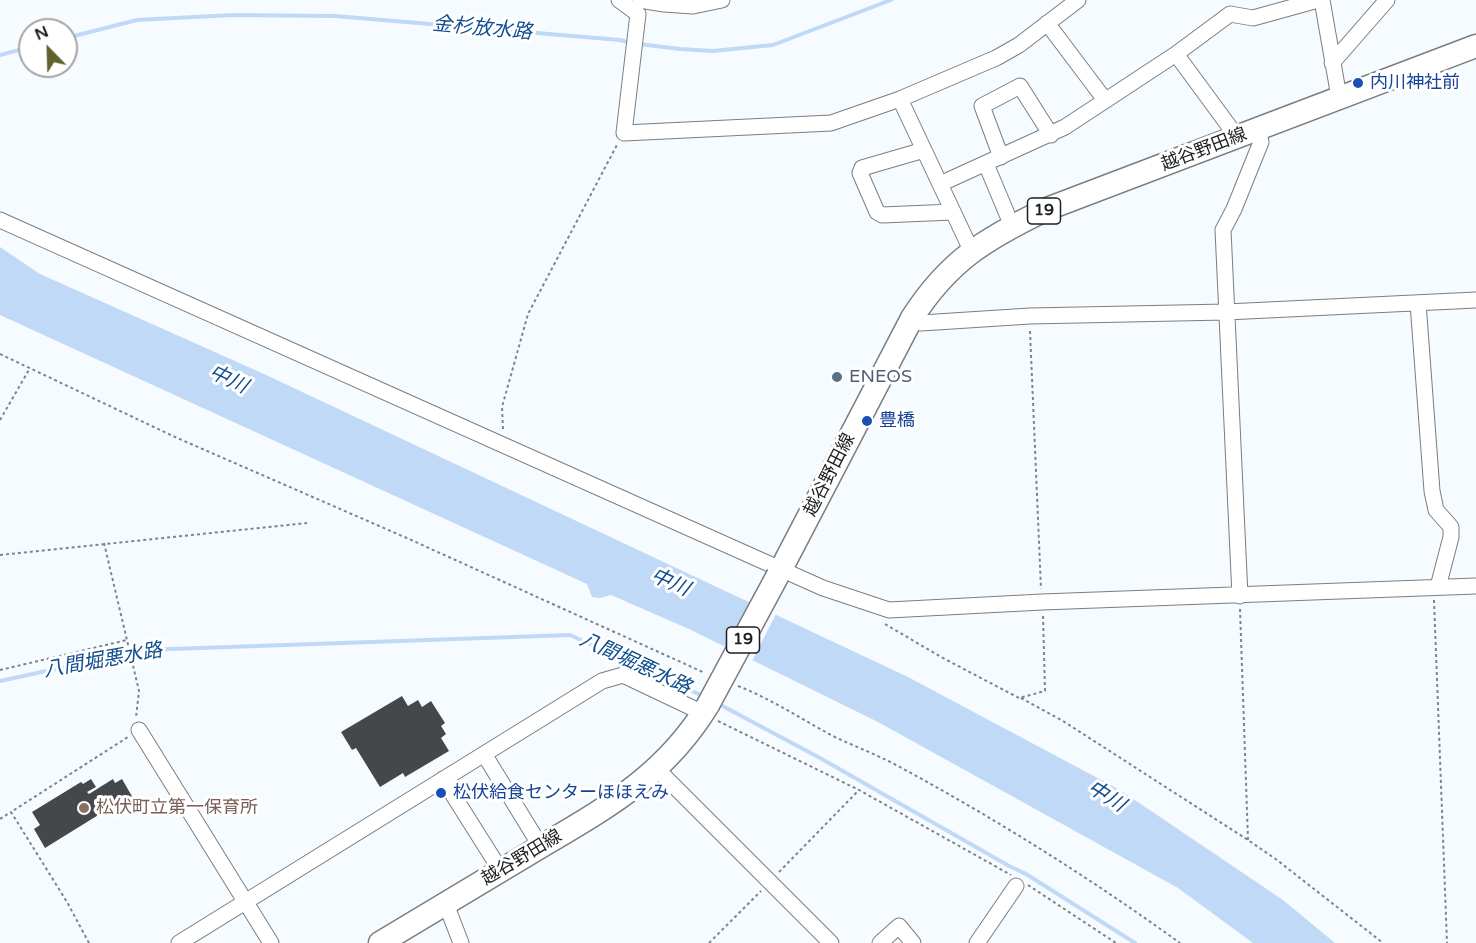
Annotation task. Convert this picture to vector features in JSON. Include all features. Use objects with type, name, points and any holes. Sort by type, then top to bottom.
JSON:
[{"type":"main road","name":"越谷野田線","points":[[380,943],[619,799],[657,769],[674,752],[705,709],[780,572],[912,318],[937,283],[971,250],[1047,209],[1476,46]]},
{"type":"street","points":[[619,0],[638,14],[624,133],[831,123],[900,99],[996,58],[1019,45],[1078,0]]},
{"type":"street","points":[[640,0],[693,6],[722,0]]},
{"type":"street","points":[[940,184],[1051,135],[1176,54],[1230,14],[1253,18],[1320,0],[1339,97]]},
{"type":"street","points":[[1332,63],[1387,0]]},
{"type":"street","points":[[1047,23],[1105,100]]},
{"type":"street","points":[[1176,54],[1248,133],[1261,142],[1223,230],[1240,596]]},
{"type":"street","points":[[1001,157],[982,106],[1020,86],[1051,135]]},
{"type":"street","points":[[900,99],[971,250]]},
{"type":"street","points":[[924,150],[862,168],[860,173],[877,212],[882,215],[953,212]]},
{"type":"street","points":[[986,164],[1012,226]]},
{"type":"street","points":[[0,220],[780,572],[890,610],[1476,586]]},
{"type":"street","points":[[912,318],[921,323],[1030,316],[1226,312],[1476,300]]},
{"type":"street","points":[[1418,303],[1432,491],[1436,510],[1450,527],[1450,537],[1436,588]]},
{"type":"street","points":[[179,943],[602,681],[623,675],[705,709]]},
{"type":"street","points":[[139,730],[271,943]]},
{"type":"street","points":[[484,754],[541,847]]},
{"type":"street","points":[[657,769],[831,943]]},
{"type":"street","points":[[443,779],[501,871]]},
{"type":"street","points":[[977,943],[1016,886]]},
{"type":"street","points":[[446,904],[461,943]]},
{"type":"street","points":[[880,943],[899,926],[913,943]]},
{"type":"path","points":[[503,432],[502,407],[528,314],[624,133]]},
{"type":"path","points":[[1019,698],[1045,691],[1030,316]]},
{"type":"path","points":[[0,354],[175,437],[409,539],[710,675]]},
{"type":"path","points":[[0,420],[30,368]]},
{"type":"path","points":[[0,555],[307,524]]},
{"type":"path","points":[[0,819],[139,730],[136,718],[139,691],[104,543]]},
{"type":"path","points":[[1436,588],[1447,943]]},
{"type":"path","points":[[1240,596],[1248,840]]},
{"type":"path","points":[[878,620],[941,657],[1063,721],[1277,860],[1383,943]]},
{"type":"path","points":[[0,670],[127,640]]},
{"type":"path","points":[[730,683],[778,704],[832,735],[916,776],[1119,898],[1180,943]]},
{"type":"path","points":[[705,709],[859,790],[1019,879],[1116,943]]},
{"type":"path","points":[[709,943],[859,790]]},
{"type":"path","points":[[11,812],[68,902],[89,943]]},
{"type":"water","name":"中川","points":[[0,247],[40,274],[264,374],[908,677],[1120,790],[1283,900],[1335,943],[1253,943],[1178,888],[878,722],[689,629],[611,595],[600,598],[592,597],[587,584],[0,315]]},
{"type":"pier","points":[[755,602],[777,612],[751,663],[729,652]]},
{"type":"building","points":[[402,696],[408,706],[418,700],[422,707],[431,701],[445,723],[441,726],[446,734],[441,738],[449,751],[405,777],[403,773],[380,787],[356,748],[352,750],[341,732]]},
{"type":"building","points":[[91,779],[96,787],[87,792],[89,794],[113,779],[115,783],[122,779],[133,798],[110,812],[108,809],[45,848],[34,829],[40,825],[32,812],[81,782],[83,784]]},
{"type":"waterway","name":"金杉放水路","points":[[639,44],[713,51],[773,45],[891,0]]},
{"type":"waterway","name":"金杉放水路","points":[[78,35],[137,20],[233,15],[335,16],[620,40],[631,43]]},
{"type":"waterway","name":"金杉放水路","points":[[0,55],[18,50]]},
{"type":"waterway","name":"八間堀悪水路","points":[[0,681],[143,650],[570,635],[705,697]]},
{"type":"waterway","name":"八間堀悪水路","points":[[717,703],[1026,874],[1135,943]]},
{"type":"place","name":"内川神社前","points":[[1358,83]]},
{"type":"place","name":"ENEOS","points":[[837,377]]},
{"type":"place","name":"豊橋","points":[[867,421]]},
{"type":"place","name":"松伏給食センターほほえみ","points":[[441,793]]},
{"type":"place","name":"松伏町立第一保育所","points":[[84,808]]}]
